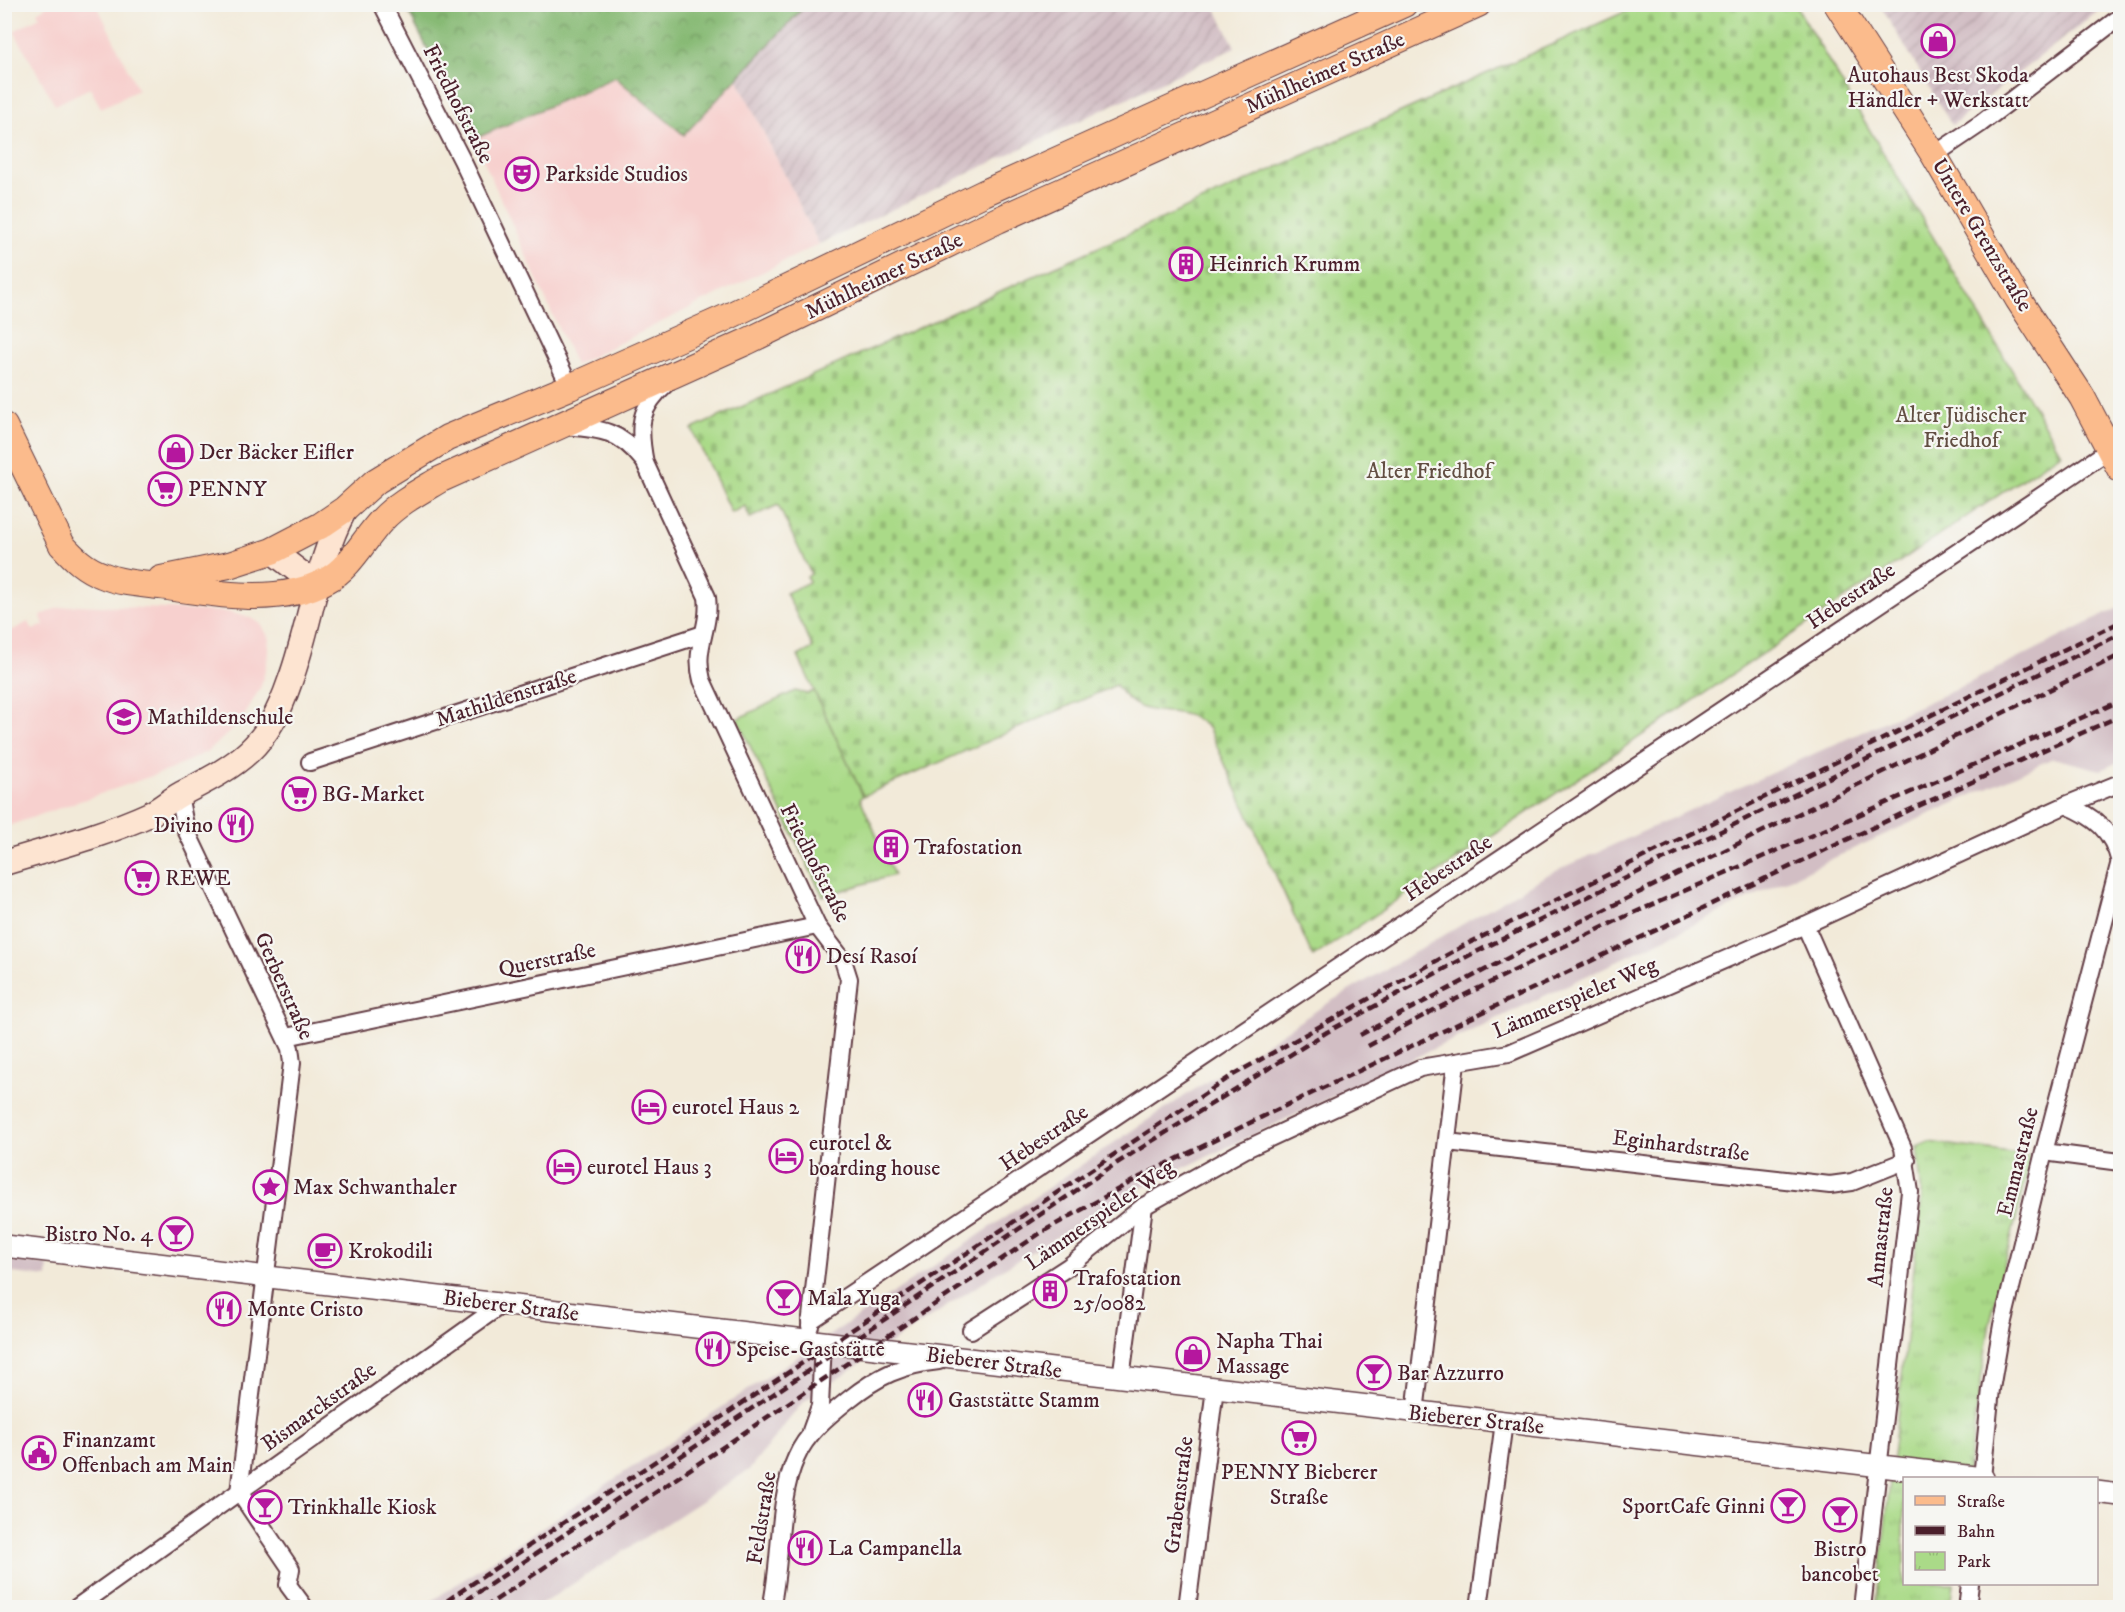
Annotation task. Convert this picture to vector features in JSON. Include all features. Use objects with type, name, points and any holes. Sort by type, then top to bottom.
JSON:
[{"type":"main road","name":"Mühlheimer Straße","points":[[137,583],[195,573],[272,551],[320,526],[345,509],[376,481],[447,438],[570,387],[735,313],[984,193],[1404,4]]},
{"type":"main road","name":"Mühlheimer Straße","points":[[316,585],[345,566],[384,518],[408,498],[438,480],[693,366],[999,220],[1478,4]]},
{"type":"main road","name":"Untere Grenzstraße","points":[[1837,4],[1934,155],[2018,299],[2117,452]]},
{"type":"main road","points":[[4,426],[62,545],[75,559],[101,575],[137,583],[249,595],[275,594],[316,585]]},
{"type":"main road","points":[[4,863],[133,821],[165,806],[179,795],[239,763],[267,731],[290,681],[316,585],[332,535],[345,509]]},
{"type":"main road","points":[[272,551],[316,585]]},
{"type":"main road","points":[[4,849],[149,800],[179,795]]},
{"type":"street","name":"Friedhofstraße","points":[[382,4],[462,160],[570,387]]},
{"type":"street","points":[[1934,155],[1980,124],[2121,17]]},
{"type":"street","name":"Friedhofstraße","points":[[645,463],[640,430],[646,406],[656,393],[693,366]]},
{"type":"street","name":"Friedhofstraße","points":[[559,425],[615,434],[632,446],[645,463],[707,597],[708,610],[697,659],[702,680],[817,926],[843,960],[849,979],[814,1335]]},
{"type":"street","name":"Hebestraße","points":[[814,1335],[2117,452]]},
{"type":"street","name":"Mathildenstraße","points":[[310,762],[703,634]]},
{"type":"street","name":"Lämmerspieler Weg","points":[[971,1330],[1068,1267],[1144,1206],[1244,1150],[1420,1068],[1509,1053],[1805,925],[2066,805],[2121,783]]},
{"type":"street","name":"Gerberstraße","points":[[179,795],[186,830],[286,1037],[292,1063],[267,1278],[238,1492]]},
{"type":"street","name":"Emmastraße","points":[[1982,1477],[1998,1343],[2044,1152],[2120,861],[2116,847],[2106,829],[2084,813],[2066,805]]},
{"type":"street","name":"Annastraße","points":[[1805,925],[1906,1160],[1910,1192],[1862,1608]]},
{"type":"street","name":"Querstraße","points":[[286,1037],[817,926]]},
{"type":"street","points":[[1415,1413],[1456,1062]]},
{"type":"street","name":"Eginhardstraße","points":[[1447,1142],[1830,1185],[1852,1182],[1906,1160]]},
{"type":"street","points":[[2044,1152],[2121,1162]]},
{"type":"street","points":[[1121,1377],[1144,1206]]},
{"type":"street","name":"Bieberer Straße","points":[[4,1246],[501,1305],[814,1335],[959,1360],[1973,1477]]},
{"type":"street","name":"Bismarckstraße","points":[[75,1608],[501,1305]]},
{"type":"street","name":"Feldstraße","points":[[771,1608],[791,1470],[807,1440],[820,1406],[814,1335]]},
{"type":"street","name":"Feldstraße","points":[[807,1440],[833,1412],[879,1378],[898,1368],[959,1360]]},
{"type":"street","name":"Grabenstraße","points":[[1187,1608],[1215,1388]]},
{"type":"street","points":[[1479,1608],[1504,1422]]},
{"type":"street","points":[[238,1492],[291,1569],[288,1584],[305,1608]]},
{"type":"street","points":[[2098,1492],[2121,1495]]},
{"type":"street","points":[[1967,1608],[1970,1585]]},
{"type":"shaded area","points":[[806,4],[1214,5],[1235,47],[819,244],[737,78]]},
{"type":"shaded area","points":[[48,5],[97,5],[138,90],[101,108],[90,88],[55,105],[14,31],[40,17],[37,12]]},
{"type":"shaded area","points":[[1880,5],[2106,5],[1952,125]]},
{"type":"shaded area","points":[[615,77],[684,135],[737,78],[819,244],[575,365],[474,139]]},
{"type":"shaded area","name":"Mathildenschule","points":[[77,605],[227,612],[248,617],[261,624],[269,638],[267,662],[261,686],[241,722],[208,751],[172,769],[5,827],[5,634],[28,622],[33,630],[44,625],[41,616],[57,608]]},
{"type":"shaded area","points":[[2120,607],[2120,761],[2101,770],[2053,758],[1857,847],[1131,1193],[1006,1267],[803,1402],[749,1470],[537,1607],[421,1608],[950,1255],[1137,1127],[1328,1003],[1545,876],[1965,685]]},
{"type":"shaded area","points":[[5,1260],[48,1265],[47,1277],[5,1272]]},
{"type":"green space","name":"Alter Friedhof","points":[[1795,4],[2061,453],[1313,957],[1209,729],[1197,719],[1185,715],[1150,710],[1139,706],[1127,698],[1116,685],[863,796],[798,656],[813,648],[786,593],[809,582],[807,577],[811,574],[778,505],[750,518],[745,506],[731,513],[692,429],[1640,5]]},
{"type":"green space","points":[[405,5],[806,5],[684,135],[615,77],[474,139]]},
{"type":"green space","points":[[795,691],[807,694],[814,691],[863,796],[860,798],[894,875],[823,896],[737,719]]},
{"type":"green space","points":[[1929,1142],[2032,1156],[1990,1322],[1966,1477],[1903,1477],[1903,1585],[1953,1585],[1950,1607],[1876,1608],[1922,1195],[1917,1147]]},
{"type":"railway","points":[[436,1608],[1233,1075],[1463,946],[2120,622]]},
{"type":"railway","points":[[455,1608],[1117,1163],[1327,1032],[1470,955],[2120,634]]},
{"type":"railway","points":[[1360,1035],[1531,946],[2120,655]]},
{"type":"railway","points":[[1368,1046],[1434,1010],[1622,918],[2120,701]]},
{"type":"railway","points":[[484,1608],[1042,1232],[1140,1177],[1916,807],[2120,716]]},
{"type":"place","name":"Autohaus Best Skoda Händler + Werkstatt","points":[[1938,41]]},
{"type":"place","name":"Parkside Studios","points":[[522,174]]},
{"type":"place","name":"Heinrich Krumm","points":[[1186,264]]},
{"type":"place","name":"Der Bäcker Eifler","points":[[176,452]]},
{"type":"place","name":"PENNY","points":[[165,489]]},
{"type":"place","name":"Mathildenschule","points":[[124,717]]},
{"type":"place","name":"BG-Market","points":[[299,794]]},
{"type":"place","name":"Divino","points":[[236,825]]},
{"type":"place","name":"Trafostation","points":[[891,847]]},
{"type":"place","name":"REWE","points":[[142,878]]},
{"type":"place","name":"Desí Rasoí","points":[[803,956]]},
{"type":"place","name":"eurotel Haus 2","points":[[649,1107]]},
{"type":"place","name":"eurotel & boarding house","points":[[786,1156]]},
{"type":"place","name":"eurotel Haus 3","points":[[564,1167]]},
{"type":"place","name":"Max Schwanthaler","points":[[270,1187]]},
{"type":"place","name":"Bistro No. 4","points":[[176,1234]]},
{"type":"place","name":"Krokodili","points":[[325,1251]]},
{"type":"place","name":"Trafostation 25/0082","points":[[1050,1291]]},
{"type":"place","name":"Mala Yuga","points":[[784,1298]]},
{"type":"place","name":"Monte Cristo","points":[[224,1309]]},
{"type":"place","name":"Speise-Gaststätte","points":[[713,1349]]},
{"type":"place","name":"Napha Thai Massage","points":[[1193,1354]]},
{"type":"place","name":"Bar Azzurro","points":[[1374,1373]]},
{"type":"place","name":"Gaststätte Stamm","points":[[925,1400]]},
{"type":"place","name":"PENNY Bieberer Straße","points":[[1299,1438]]},
{"type":"place","name":"Finanzamt Offenbach am Main","points":[[39,1453]]},
{"type":"place","name":"SportCafe Ginni","points":[[1788,1506]]},
{"type":"place","name":"Trinkhalle Kiosk","points":[[265,1507]]},
{"type":"place","name":"Bistro bancobet","points":[[1840,1515]]},
{"type":"place","name":"La Campanella","points":[[805,1548]]},
{"type":"park label","name":"Alter Jüdischer Friedhof","points":[[1961,428]]}]
